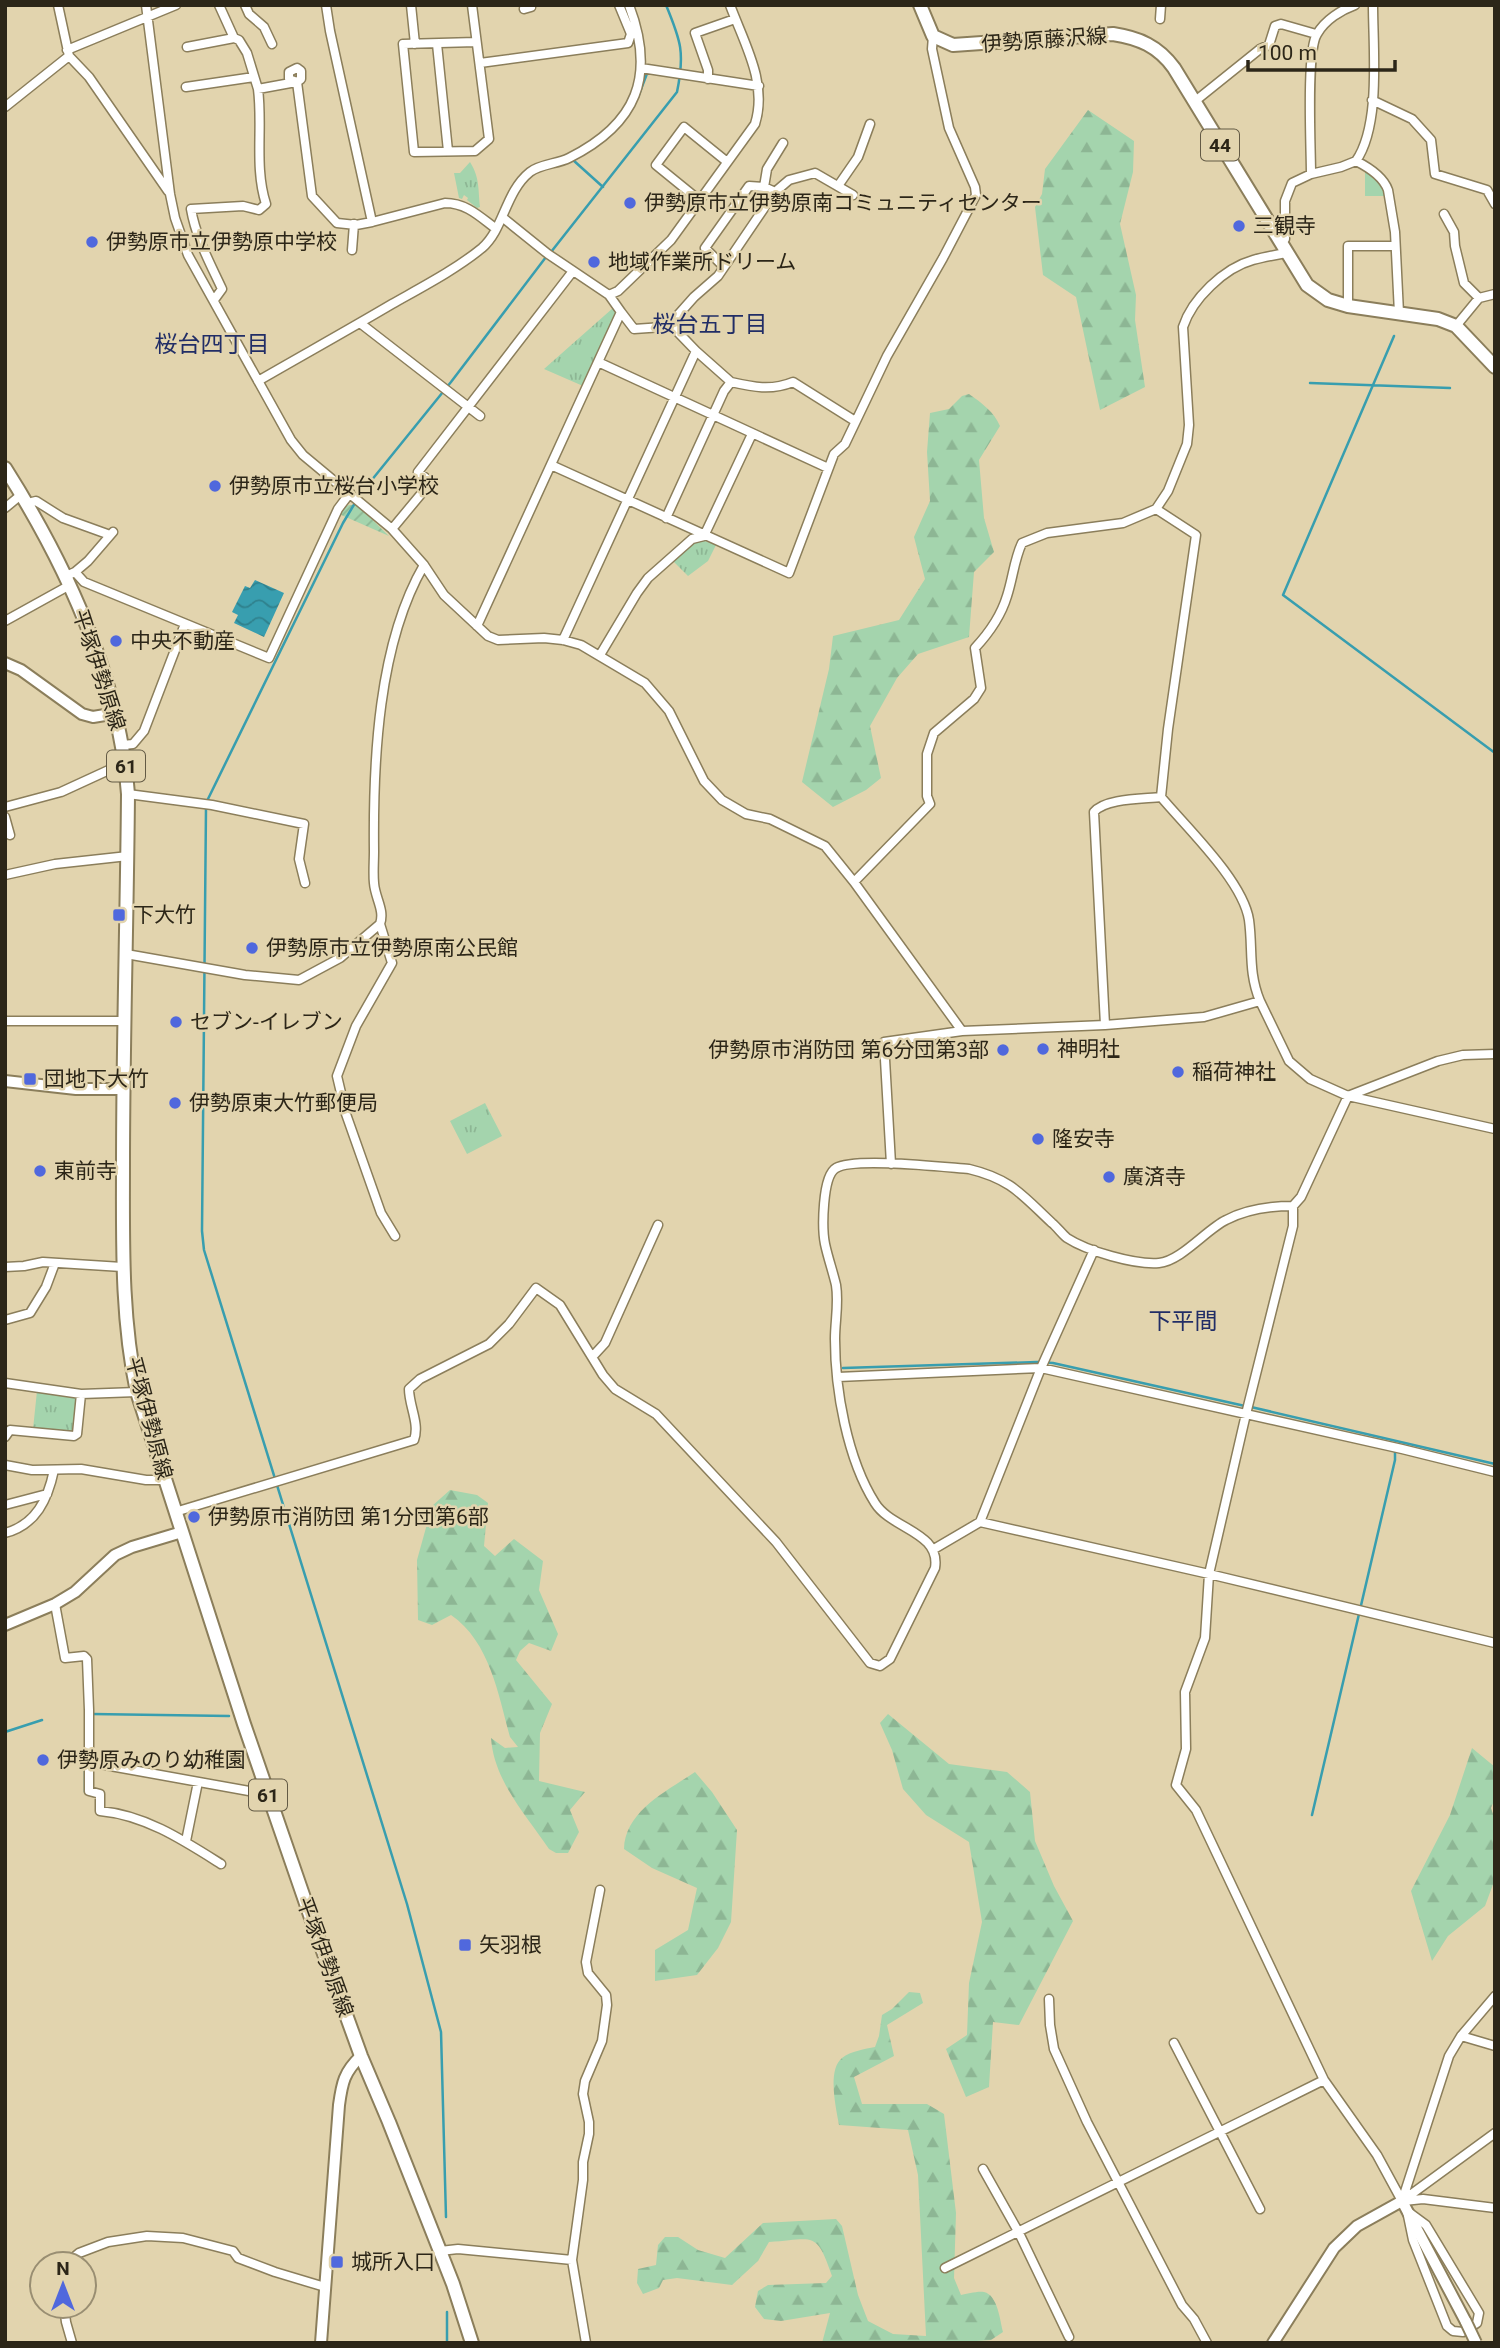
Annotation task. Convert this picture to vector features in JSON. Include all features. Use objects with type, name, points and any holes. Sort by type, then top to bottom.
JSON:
[{"type":"main road","points":[[920,5],[933,36]]},
{"type":"main road","name":"伊勢原藤沢線","points":[[933,36],[944,43],[962,46],[1099,35],[1128,36],[1152,46],[1167,58],[1307,285],[1328,300],[1348,306],[1438,319],[1456,326]]},
{"type":"main road","points":[[1456,326],[1495,367]]},
{"type":"main road","name":"平塚伊勢原線","points":[[5,468],[70,578],[117,713],[123,745],[128,794],[128,856],[123,1021],[122,1267],[137,1392],[266,1789],[361,2056],[440,2250],[472,2343]]},
{"type":"street","points":[[58,5],[68,53],[89,77],[170,194]]},
{"type":"street","points":[[146,5],[175,218],[188,255],[291,440],[303,455],[392,529],[424,565],[444,594],[488,636],[498,640],[544,638],[581,645],[645,684],[669,711],[704,781],[722,800],[746,814],[770,819],[825,846],[962,1031]]},
{"type":"street","points":[[5,107],[68,53],[176,5]]},
{"type":"street","points":[[219,5],[234,38]]},
{"type":"street","points":[[245,5],[249,14],[264,27],[272,44]]},
{"type":"street","points":[[326,5],[372,222]]},
{"type":"street","points":[[411,5],[415,44]]},
{"type":"street","points":[[472,5],[489,139],[475,151],[414,152],[403,44],[476,42]]},
{"type":"street","points":[[480,63],[628,43],[631,34],[619,5]]},
{"type":"street","points":[[258,381],[434,281],[484,246],[502,216],[510,196],[532,170],[567,159],[588,147],[616,125],[636,95],[641,81],[639,37],[629,5]]},
{"type":"street","points":[[609,295],[618,291],[670,240],[755,124],[760,108],[757,75],[730,5]]},
{"type":"street","points":[[1160,19],[1161,5]]},
{"type":"street","points":[[1311,174],[1310,84],[1313,43],[1316,34],[1326,22],[1355,5]]},
{"type":"street","points":[[854,882],[930,804],[927,796],[927,754],[934,733],[974,699],[981,688],[975,648],[999,616],[1007,596],[1016,555],[1022,543],[1047,533],[1123,523],[1156,509],[1168,491],[1186,444],[1189,425],[1183,327],[1187,313],[1230,270],[1283,248],[1287,193],[1292,183],[1311,174],[1356,161],[1361,153],[1369,130],[1372,100],[1373,5]]},
{"type":"street","points":[[708,79],[708,71],[695,33],[735,19]]},
{"type":"street","points":[[1194,102],[1260,49],[1269,45],[1275,26],[1281,24],[1316,34]]},
{"type":"street","points":[[264,27],[274,26]]},
{"type":"street","points":[[551,466],[789,573],[834,454],[845,444],[887,356],[976,195],[949,128],[932,49],[933,36]]},
{"type":"street","points":[[187,47],[234,38],[239,40],[247,53],[261,110],[260,176],[266,204],[259,210],[243,206],[191,209],[201,245],[222,289],[214,300]]},
{"type":"street","points":[[437,44],[448,151]]},
{"type":"street","points":[[641,68],[759,86]]},
{"type":"street","points":[[186,87],[254,77]]},
{"type":"street","points":[[258,89],[297,82],[312,196],[337,223],[372,222],[445,203],[456,203],[465,206],[495,228]]},
{"type":"street","points":[[197,85],[198,95]]},
{"type":"street","points":[[1372,100],[1412,119],[1431,140],[1435,174],[1487,190],[1494,200]]},
{"type":"street","points":[[838,186],[858,157],[870,124]]},
{"type":"street","points":[[699,200],[656,165],[684,127],[726,161]]},
{"type":"street","points":[[764,187],[767,169],[783,144]]},
{"type":"street","points":[[1356,161],[1367,166],[1386,183],[1395,232],[1399,313]]},
{"type":"street","points":[[853,195],[815,173],[789,180],[775,192],[724,267],[670,324],[731,382],[759,388],[779,387],[793,382],[855,421]]},
{"type":"street","points":[[724,267],[705,248],[750,186],[764,187],[775,192]]},
{"type":"street","points":[[502,216],[609,295],[634,329],[663,327]]},
{"type":"street","points":[[1443,219],[1454,232],[1464,284],[1479,298]]},
{"type":"street","points":[[352,250],[354,224]]},
{"type":"street","points":[[1348,306],[1348,246],[1395,246]]},
{"type":"street","points":[[392,529],[431,482],[418,472],[573,271]]},
{"type":"street","points":[[1456,326],[1479,298],[1495,293]]},
{"type":"street","points":[[477,626],[621,312]]},
{"type":"street","points":[[360,323],[480,416]]},
{"type":"street","points":[[564,640],[696,351]]},
{"type":"street","points":[[598,362],[828,468]]},
{"type":"street","points":[[666,518],[724,391],[731,382]]},
{"type":"street","points":[[704,536],[752,434]]},
{"type":"street","points":[[70,578],[269,658],[338,509],[350,492]]},
{"type":"street","points":[[5,508],[25,499],[36,500],[64,519],[112,533],[70,578],[5,621]]},
{"type":"street","points":[[1156,509],[1196,535],[1161,797],[1227,874],[1242,902],[1249,919],[1250,967],[1259,1001],[1289,1061],[1310,1079],[1348,1096],[1495,1129]]},
{"type":"street","points":[[600,655],[648,578],[692,539],[704,536]]},
{"type":"street","points":[[126,954],[244,975],[299,980],[340,958],[380,924],[383,916],[374,886],[374,819],[375,774],[383,696],[401,615],[412,586],[424,565]]},
{"type":"street","points":[[123,745],[133,744],[144,731],[186,624]]},
{"type":"street","points":[[5,663],[22,670],[82,714],[93,717],[117,713]]},
{"type":"street","points":[[5,807],[61,792],[111,768],[126,766]]},
{"type":"street","points":[[128,794],[212,805],[304,824],[299,859],[306,883]]},
{"type":"street","points":[[1105,1025],[1094,812],[1098,807],[1120,801],[1161,797]]},
{"type":"street","points":[[5,817],[10,835]]},
{"type":"street","points":[[5,874],[55,864],[128,856]]},
{"type":"street","points":[[380,924],[392,962],[356,1026],[337,1076],[346,1114],[381,1213],[395,1236]]},
{"type":"street","points":[[891,1164],[884,1042],[962,1031],[1105,1025],[1204,1017],[1259,1001]]},
{"type":"street","points":[[5,1021],[123,1021]]},
{"type":"street","points":[[1476,2343],[1377,2155],[1324,2080],[1196,1810],[1176,1785],[1186,1749],[1185,1692],[1205,1638],[1209,1574],[1293,1226],[1293,1206],[1301,1197],[1348,1096],[1438,1061],[1463,1055],[1495,1054]]},
{"type":"street","points":[[5,1081],[76,1088],[123,1089]]},
{"type":"street","points":[[175,1512],[414,1440],[418,1431],[410,1401],[410,1388],[420,1379],[489,1344],[509,1324],[536,1288],[560,1305],[603,1375],[615,1389],[656,1414],[776,1542],[870,1663],[880,1666],[890,1660],[935,1568],[937,1558],[934,1549],[923,1538],[876,1505],[849,1444],[838,1377],[835,1339],[836,1285],[825,1243],[823,1222],[830,1173],[837,1166],[864,1163],[969,1168],[998,1177],[1022,1193],[1068,1238],[1105,1255],[1141,1263],[1163,1263],[1193,1245],[1224,1220],[1269,1206],[1293,1206]]},
{"type":"street","points":[[593,1356],[605,1343],[657,1225]]},
{"type":"street","points":[[934,1549],[981,1522],[1041,1368],[1094,1250]]},
{"type":"street","points":[[5,1267],[43,1262],[122,1267]]},
{"type":"street","points":[[5,1320],[30,1313],[46,1287],[55,1263]]},
{"type":"street","points":[[838,1377],[1041,1368],[1495,1472]]},
{"type":"street","points":[[5,1383],[82,1394],[137,1392]]},
{"type":"street","points":[[5,1437],[10,1430],[74,1436],[77,1434],[82,1394]]},
{"type":"street","points":[[5,1465],[32,1470],[81,1469],[146,1480],[164,1480]]},
{"type":"street","points":[[5,1534],[24,1526],[38,1514],[54,1470]]},
{"type":"street","points":[[5,1505],[47,1494]]},
{"type":"street","points":[[981,1522],[1495,1643]]},
{"type":"street","points":[[5,1625],[55,1604],[75,1592],[115,1555],[182,1532]]},
{"type":"street","points":[[55,1604],[65,1658],[84,1656],[87,1659],[89,1791],[100,1794],[100,1811],[121,1813],[149,1823],[186,1841],[221,1864]]},
{"type":"street","points":[[88,1762],[249,1791],[266,1789]]},
{"type":"street","points":[[186,1841],[198,1782]]},
{"type":"street","points":[[586,2343],[572,2260],[583,2162],[589,2134],[583,2094],[585,2081],[602,2041],[607,2006],[606,1995],[588,1973],[586,1962],[600,1890]]},
{"type":"street","points":[[1405,2206],[1426,2225],[1479,2313],[1477,2323],[1463,2332],[1453,2331],[1447,2326],[1413,2240],[1405,2206],[1445,2069],[1461,2036],[1495,1996]]},
{"type":"street","points":[[1049,1999],[1054,2049],[1087,2122],[1182,2305],[1194,2319],[1207,2343]]},
{"type":"street","points":[[1461,2036],[1495,2046]]},
{"type":"street","points":[[1174,2043],[1260,2209]]},
{"type":"street","points":[[321,2343],[340,2095],[348,2068],[361,2056]]},
{"type":"street","points":[[945,2268],[1324,2080]]},
{"type":"street","points":[[1405,2206],[1495,2133]]},
{"type":"street","points":[[983,2169],[1069,2337]]},
{"type":"street","points":[[1273,2343],[1334,2248],[1357,2226],[1423,2199],[1495,2207]]},
{"type":"street","points":[[87,2250],[108,2242],[147,2236],[183,2238],[233,2251],[238,2258],[325,2287]]},
{"type":"street","points":[[440,2250],[458,2249],[572,2260]]},
{"type":"street","points":[[66,2320],[72,2343]]},
{"type":"green space","points":[[1088,110],[1134,141],[1133,172],[1120,224],[1136,295],[1135,320],[1145,387],[1100,410],[1076,297],[1043,275],[1035,207],[1042,194],[1045,169]]},
{"type":"green space","points":[[470,162],[478,184],[480,207],[477,208],[464,195],[462,199],[459,198],[454,173],[460,173]]},
{"type":"green space","points":[[1368,170],[1386,185],[1386,196],[1365,196],[1365,171]]},
{"type":"green space","points":[[613,308],[618,311],[583,386],[544,369]]},
{"type":"green space","points":[[969,394],[991,412],[1000,426],[979,460],[984,518],[994,552],[974,572],[969,637],[918,654],[897,678],[870,726],[881,778],[866,790],[833,807],[802,782],[829,669],[833,636],[899,620],[925,579],[914,537],[930,501],[927,452],[930,413],[949,409],[962,396]]},
{"type":"green space","points":[[349,505],[357,505],[389,536],[339,514]]},
{"type":"green space","points":[[702,540],[716,545],[708,561],[688,576],[672,560],[694,542]]},
{"type":"green space","points":[[485,1103],[502,1136],[467,1154],[450,1121]]},
{"type":"green space","points":[[37,1391],[74,1396],[77,1400],[74,1430],[70,1433],[33,1429]]},
{"type":"green space","points":[[450,1490],[477,1495],[488,1503],[484,1546],[495,1556],[514,1539],[543,1561],[539,1590],[558,1634],[551,1651],[529,1643],[520,1651],[516,1660],[552,1704],[540,1733],[539,1781],[585,1792],[570,1810],[579,1832],[568,1853],[556,1853],[549,1849],[512,1797],[498,1769],[491,1738],[505,1748],[518,1747],[510,1737],[491,1670],[475,1639],[451,1615],[432,1625],[418,1620],[417,1560],[432,1506]]},
{"type":"green space","points":[[888,1714],[949,1764],[1007,1772],[1030,1792],[1035,1841],[1054,1886],[1073,1921],[1019,2025],[993,2022],[989,2087],[966,2097],[946,2049],[967,2035],[969,1983],[982,1922],[969,1842],[926,1815],[903,1789],[892,1750],[880,1723]]},
{"type":"green space","points":[[1472,1748],[1495,1767],[1495,1799],[1491,1808],[1495,1820],[1495,1879],[1485,1906],[1448,1936],[1432,1961],[1411,1891],[1450,1815]]},
{"type":"green space","points":[[695,1772],[737,1830],[731,1922],[718,1948],[697,1975],[655,1981],[655,1950],[688,1930],[697,1888],[652,1868],[624,1849],[626,1836],[649,1803]]},
{"type":"green space","points":[[909,1992],[920,1993],[923,2003],[887,2025],[894,2056],[854,2077],[862,2104],[927,2104],[944,2114],[956,2213],[954,2278],[961,2295],[975,2292],[989,2294],[998,2309],[1003,2332],[991,2340],[948,2343],[822,2343],[830,2313],[781,2321],[764,2319],[755,2307],[758,2291],[768,2285],[826,2283],[832,2276],[817,2244],[805,2239],[769,2242],[758,2261],[732,2285],[677,2278],[663,2280],[659,2288],[643,2294],[637,2283],[638,2269],[656,2265],[658,2245],[665,2237],[678,2237],[698,2250],[725,2258],[763,2223],[836,2219],[842,2226],[858,2295],[868,2321],[893,2334],[926,2336],[918,2175],[908,2130],[839,2125],[834,2090],[837,2064],[850,2054],[875,2047],[882,2015]]},
{"type":"water","points":[[255,580],[284,593],[264,637],[234,623],[238,615],[232,612],[245,586],[250,588]]},
{"type":"waterway","points":[[551,252],[677,92],[681,67],[680,47],[666,5]]},
{"type":"waterway","points":[[638,97],[648,71]]},
{"type":"waterway","points":[[574,159],[603,187]]},
{"type":"waterway","points":[[358,497],[451,382],[546,257]]},
{"type":"waterway","points":[[1394,336],[1283,595],[1495,753]]},
{"type":"waterway","points":[[1310,383],[1450,388]]},
{"type":"waterway","points":[[207,801],[355,503]]},
{"type":"waterway","points":[[206,807],[204,1250],[407,1904],[441,2032],[446,2217]]},
{"type":"waterway","points":[[843,1368],[1053,1363],[1245,1406]]},
{"type":"waterway","points":[[1251,1407],[1495,1464]]},
{"type":"waterway","points":[[1312,1815],[1395,1460],[1395,1450]]},
{"type":"waterway","points":[[92,1714],[229,1716]]},
{"type":"waterway","points":[[5,1732],[42,1720]]},
{"type":"waterway","points":[[85,1763],[85,1792]]},
{"type":"waterway","points":[[447,2312],[447,2343]]},
{"type":"place","name":"伊勢原市立伊勢原南コミュニティセンター","points":[[630,203]]},
{"type":"place","name":"三観寺","points":[[1239,226]]},
{"type":"place","name":"伊勢原市立伊勢原中学校","points":[[92,242]]},
{"type":"place","name":"地域作業所ドリーム","points":[[594,262]]},
{"type":"place","name":"伊勢原市立桜台小学校","points":[[215,486]]},
{"type":"place","name":"中央不動産","points":[[116,641]]},
{"type":"place","name":"下大竹","points":[[119,915]]},
{"type":"place","name":"伊勢原市立伊勢原南公民館","points":[[252,948]]},
{"type":"place","name":"セブン-イレブン","points":[[176,1022]]},
{"type":"place","name":"神明社","points":[[1043,1049]]},
{"type":"place","name":"伊勢原市消防団 第6分団第3部","points":[[1003,1050]]},
{"type":"place","name":"稲荷神社","points":[[1178,1072]]},
{"type":"place","name":"団地下大竹","points":[[30,1079]]},
{"type":"place","name":"伊勢原東大竹郵便局","points":[[175,1103]]},
{"type":"place","name":"隆安寺","points":[[1038,1139]]},
{"type":"place","name":"東前寺","points":[[40,1171]]},
{"type":"place","name":"廣済寺","points":[[1109,1177]]},
{"type":"place","name":"伊勢原市消防団 第1分団第6部","points":[[194,1517]]},
{"type":"place","name":"伊勢原みのり幼稚園","points":[[43,1760]]},
{"type":"place","name":"矢羽根","points":[[465,1945]]},
{"type":"place","name":"城所入口","points":[[337,2262]]},
{"type":"district","name":"桜台五丁目","points":[[710,324]]},
{"type":"district","name":"桜台四丁目","points":[[212,344]]},
{"type":"district","name":"下平間","points":[[1183,1321]]}]
